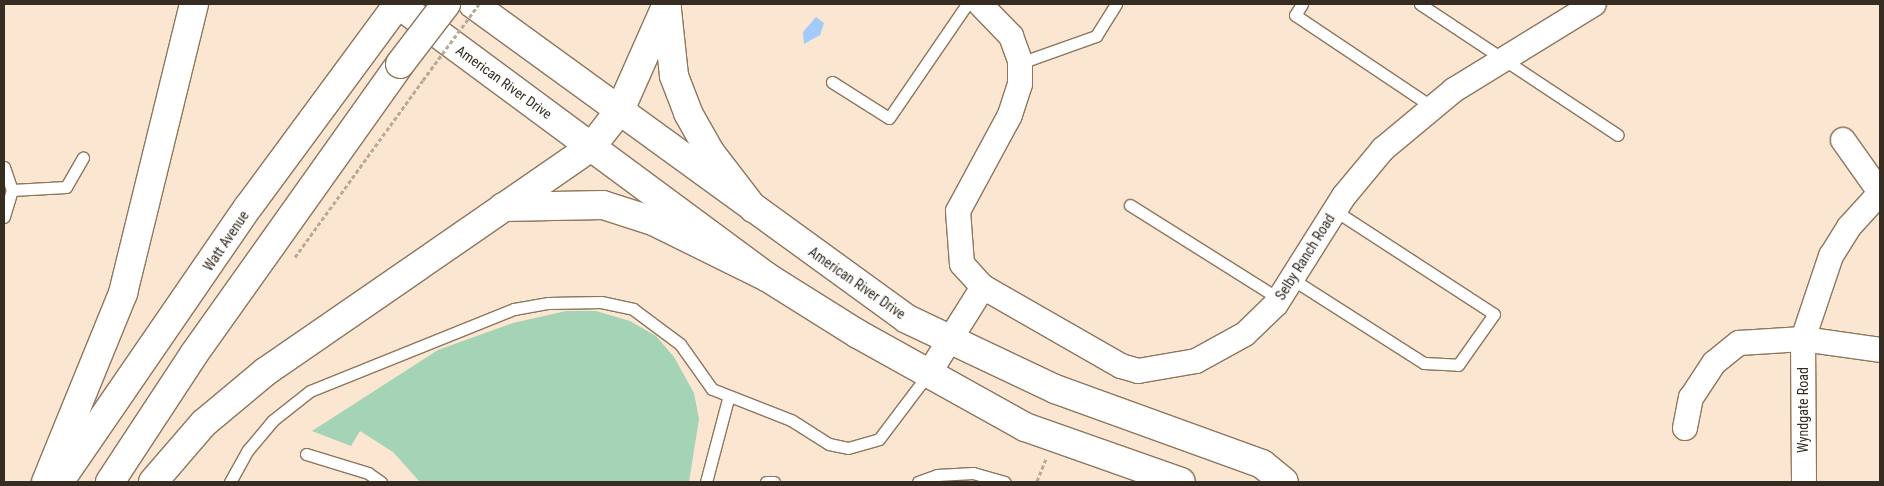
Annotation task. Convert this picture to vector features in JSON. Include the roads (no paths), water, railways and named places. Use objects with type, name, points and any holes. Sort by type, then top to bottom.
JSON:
[{"type":"main road","points":[[46,482],[123,293],[194,4]]},
{"type":"main road","name":"Watt Avenue","points":[[59,482],[250,206],[398,4]]},
{"type":"main road","name":"American River Drive","points":[[398,4],[767,277],[929,373],[1025,427],[1182,482]]},
{"type":"main road","points":[[110,482],[194,354],[400,64],[446,4]]},
{"type":"main road","name":"American River Drive","points":[[473,4],[889,309],[950,341],[1055,389],[1262,464],[1284,482]]},
{"type":"main road","points":[[153,482],[204,423],[265,372],[592,146],[620,110],[667,5]]},
{"type":"main road","points":[[667,5],[674,76],[688,113],[710,152],[753,208]]},
{"type":"main road","points":[[502,207],[603,205],[653,221],[767,277]]},
{"type":"street","name":"Selby Ranch Road","points":[[980,4],[1003,24],[1020,64],[1020,84],[1010,115],[958,211],[962,264],[983,287],[1121,366],[1138,371],[1182,366],[1224,348],[1245,334],[1285,289],[1334,210],[1383,149],[1431,106],[1594,4]]},
{"type":"street","name":"Wyndgate Road","points":[[1804,482],[1803,339],[1831,256],[1848,227],[1880,192],[1843,140]]},
{"type":"street","points":[[929,373],[983,287]]},
{"type":"street","points":[[1685,428],[1691,398],[1714,363],[1739,343],[1803,339],[1880,350]]},
{"type":"lane","points":[[832,82],[889,118],[967,4]]},
{"type":"lane","points":[[1020,64],[1096,36],[1116,4]]},
{"type":"lane","points":[[1302,4],[1295,15],[1431,106]]},
{"type":"lane","points":[[1420,4],[1618,135]]},
{"type":"lane","points":[[12,190],[66,187],[84,157]]},
{"type":"lane","points":[[4,167],[12,190],[4,217]]},
{"type":"lane","points":[[1130,205],[1424,363],[1458,365],[1494,314],[1334,210]]},
{"type":"lane","points":[[230,482],[248,450],[272,421],[310,391],[514,309],[548,303],[601,302],[633,309],[680,344],[712,389],[728,399],[757,405],[829,444],[848,448],[879,439],[929,373]]},
{"type":"lane","points":[[706,482],[728,399]]},
{"type":"lane","points":[[306,454],[368,473],[381,482]]},
{"type":"lane","points":[[918,482],[937,475],[973,473],[1005,482]]},
{"type":"lane","points":[[766,482],[774,482]]},
{"type":"water","points":[[816,17],[824,23],[820,35],[804,44],[803,32]]}]
